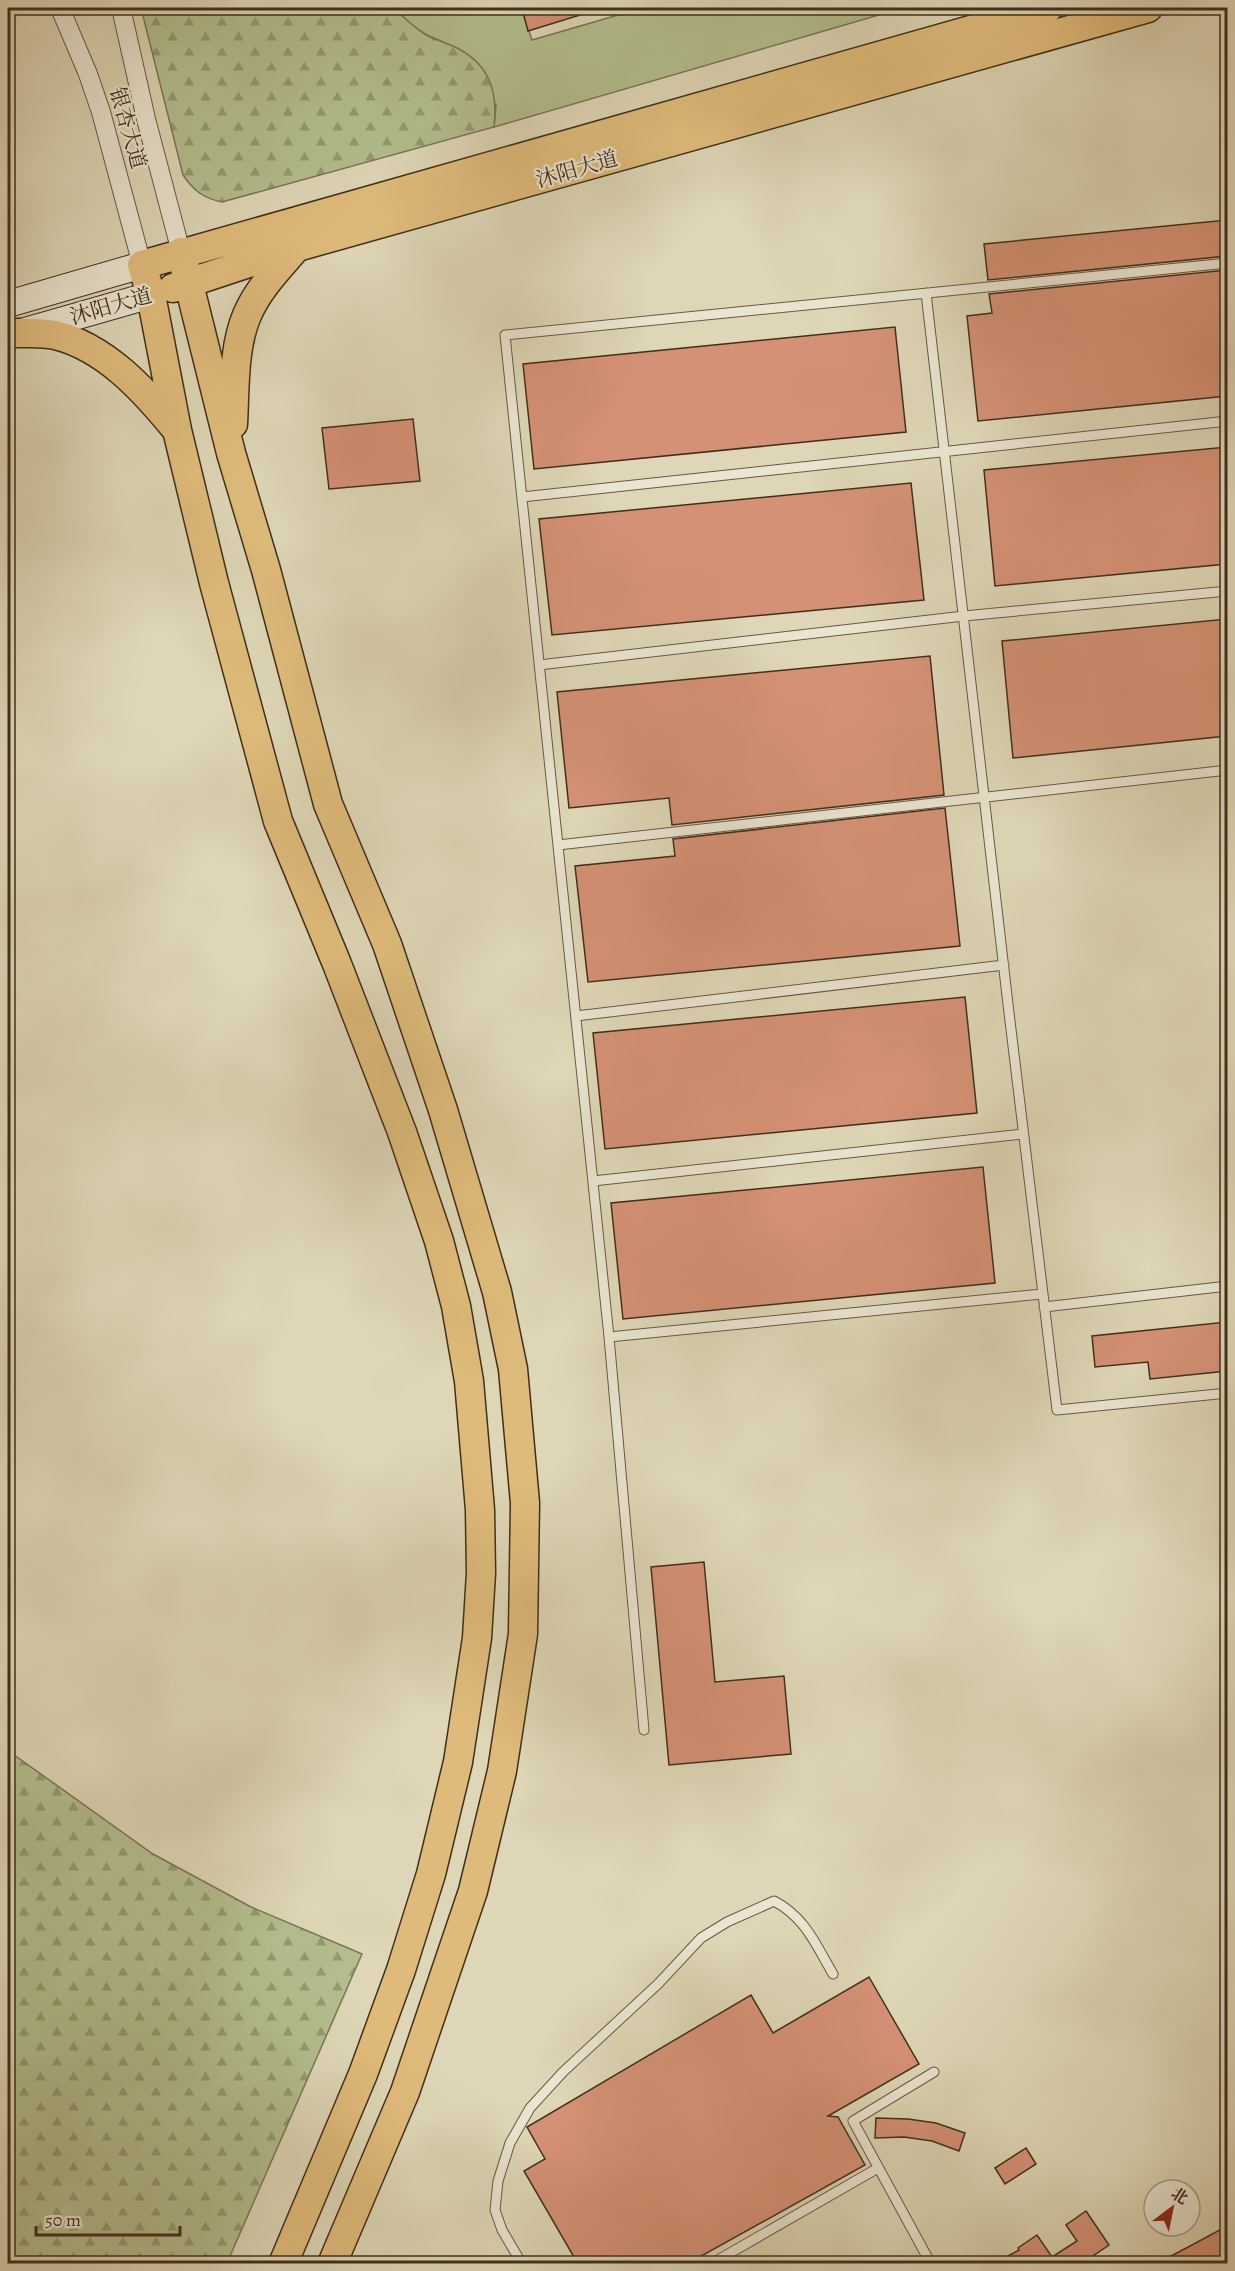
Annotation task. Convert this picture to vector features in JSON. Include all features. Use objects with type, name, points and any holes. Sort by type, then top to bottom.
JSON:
[{"type":"main road","name":"沐阳大道","points":[[8,304],[181,252],[1048,8]]},
{"type":"main road","name":"沐阳大道","points":[[12,334],[151,295],[297,247],[1148,8]]},
{"type":"main road","points":[[231,453],[241,335],[258,295],[297,247]]},
{"type":"main road","points":[[181,252],[231,453],[266,570],[328,804],[387,944],[443,1110],[497,1292],[513,1369],[525,1503],[523,1634],[502,1771],[473,1891],[405,2092],[332,2264]]},
{"type":"main road","points":[[142,265],[151,295],[177,430],[214,583],[278,821],[337,964],[402,1132],[439,1241],[456,1306],[469,1382],[480,1510],[481,1573],[477,1638],[458,1762],[431,1874],[401,1970],[363,2074],[284,2264]]},
{"type":"main road","points":[[12,334],[54,334],[77,343],[124,374],[147,393],[177,430]]},
{"type":"street","name":"银杏大道","points":[[60,8],[88,74],[101,112],[142,265]]},
{"type":"street","name":"银杏大道","points":[[121,8],[146,119],[181,252]]},
{"type":"lane","points":[[644,1730],[609,1337],[505,335],[1227,263]]},
{"type":"lane","points":[[926,293],[1022,1134],[1057,1410],[1227,1393]]},
{"type":"lane","points":[[522,497],[1227,421]]},
{"type":"lane","points":[[539,665],[964,616],[1227,591]]},
{"type":"lane","points":[[558,845],[1227,770]]},
{"type":"lane","points":[[576,1016],[1004,965]]},
{"type":"lane","points":[[593,1181],[1022,1134]]},
{"type":"lane","points":[[1044,1307],[1227,1286]]},
{"type":"lane","points":[[609,1337],[1042,1294]]},
{"type":"lane","points":[[522,2264],[502,2230],[495,2210],[498,2181],[510,2143],[530,2108],[543,2093],[594,2042],[658,1984],[701,1938],[727,1922],[774,1901],[788,1908],[800,1919],[833,1974]]},
{"type":"lane","points":[[931,2264],[853,2121],[934,2072]]},
{"type":"lane","points":[[711,2264],[878,2168]]},
{"type":"green space","points":[[141,8],[394,8],[426,35],[468,55],[484,71],[495,102],[494,127],[222,202],[215,200],[200,193],[183,175]]},
{"type":"green space","points":[[394,8],[528,8],[524,16],[532,40],[642,8],[903,8],[494,127],[496,105],[459,49],[427,35],[406,21]]},
{"type":"green space","points":[[10,1752],[153,1854],[251,1907],[362,1954],[227,2263],[8,2263],[8,1754]]},
{"type":"building","points":[[528,8],[592,8],[593,11],[528,31],[524,16]]},
{"type":"building","points":[[1227,220],[1227,256],[988,280],[984,244]]},
{"type":"building","points":[[1227,270],[1227,396],[978,421],[967,316],[992,313],[989,294]]},
{"type":"building","points":[[895,327],[906,432],[534,469],[523,364]]},
{"type":"building","points":[[413,419],[420,481],[329,489],[322,428]]},
{"type":"building","points":[[1227,447],[1227,564],[995,586],[984,470]]},
{"type":"building","points":[[911,483],[924,600],[552,635],[539,519]]},
{"type":"building","points":[[1227,619],[1227,736],[1013,758],[1002,641]]},
{"type":"building","points":[[930,656],[944,795],[672,825],[669,798],[569,808],[557,692]]},
{"type":"building","points":[[945,808],[960,946],[588,982],[575,866],[675,856],[673,839]]},
{"type":"building","points":[[965,997],[977,1113],[605,1149],[593,1033]]},
{"type":"building","points":[[983,1167],[995,1283],[623,1319],[611,1203]]},
{"type":"building","points":[[1227,1322],[1227,1371],[1150,1379],[1148,1362],[1095,1367],[1092,1336]]},
{"type":"building","points":[[704,1562],[715,1682],[784,1676],[791,1754],[669,1765],[651,1567]]},
{"type":"building","points":[[869,1977],[919,2064],[828,2116],[838,2117],[865,2165],[687,2264],[578,2264],[524,2171],[545,2159],[527,2127],[751,1995],[773,2033]]},
{"type":"building","points":[[876,2118],[936,2123],[965,2133],[959,2151],[932,2141],[904,2137],[875,2138]]},
{"type":"building","points":[[1026,2148],[1036,2164],[1005,2184],[995,2168]]},
{"type":"building","points":[[1086,2211],[1109,2245],[1081,2264],[993,2264],[1019,2250],[1018,2248],[1037,2235],[1052,2257],[1077,2241],[1066,2225]]},
{"type":"building","points":[[1227,2226],[1227,2264],[1156,2264],[1192,2245]]}]
